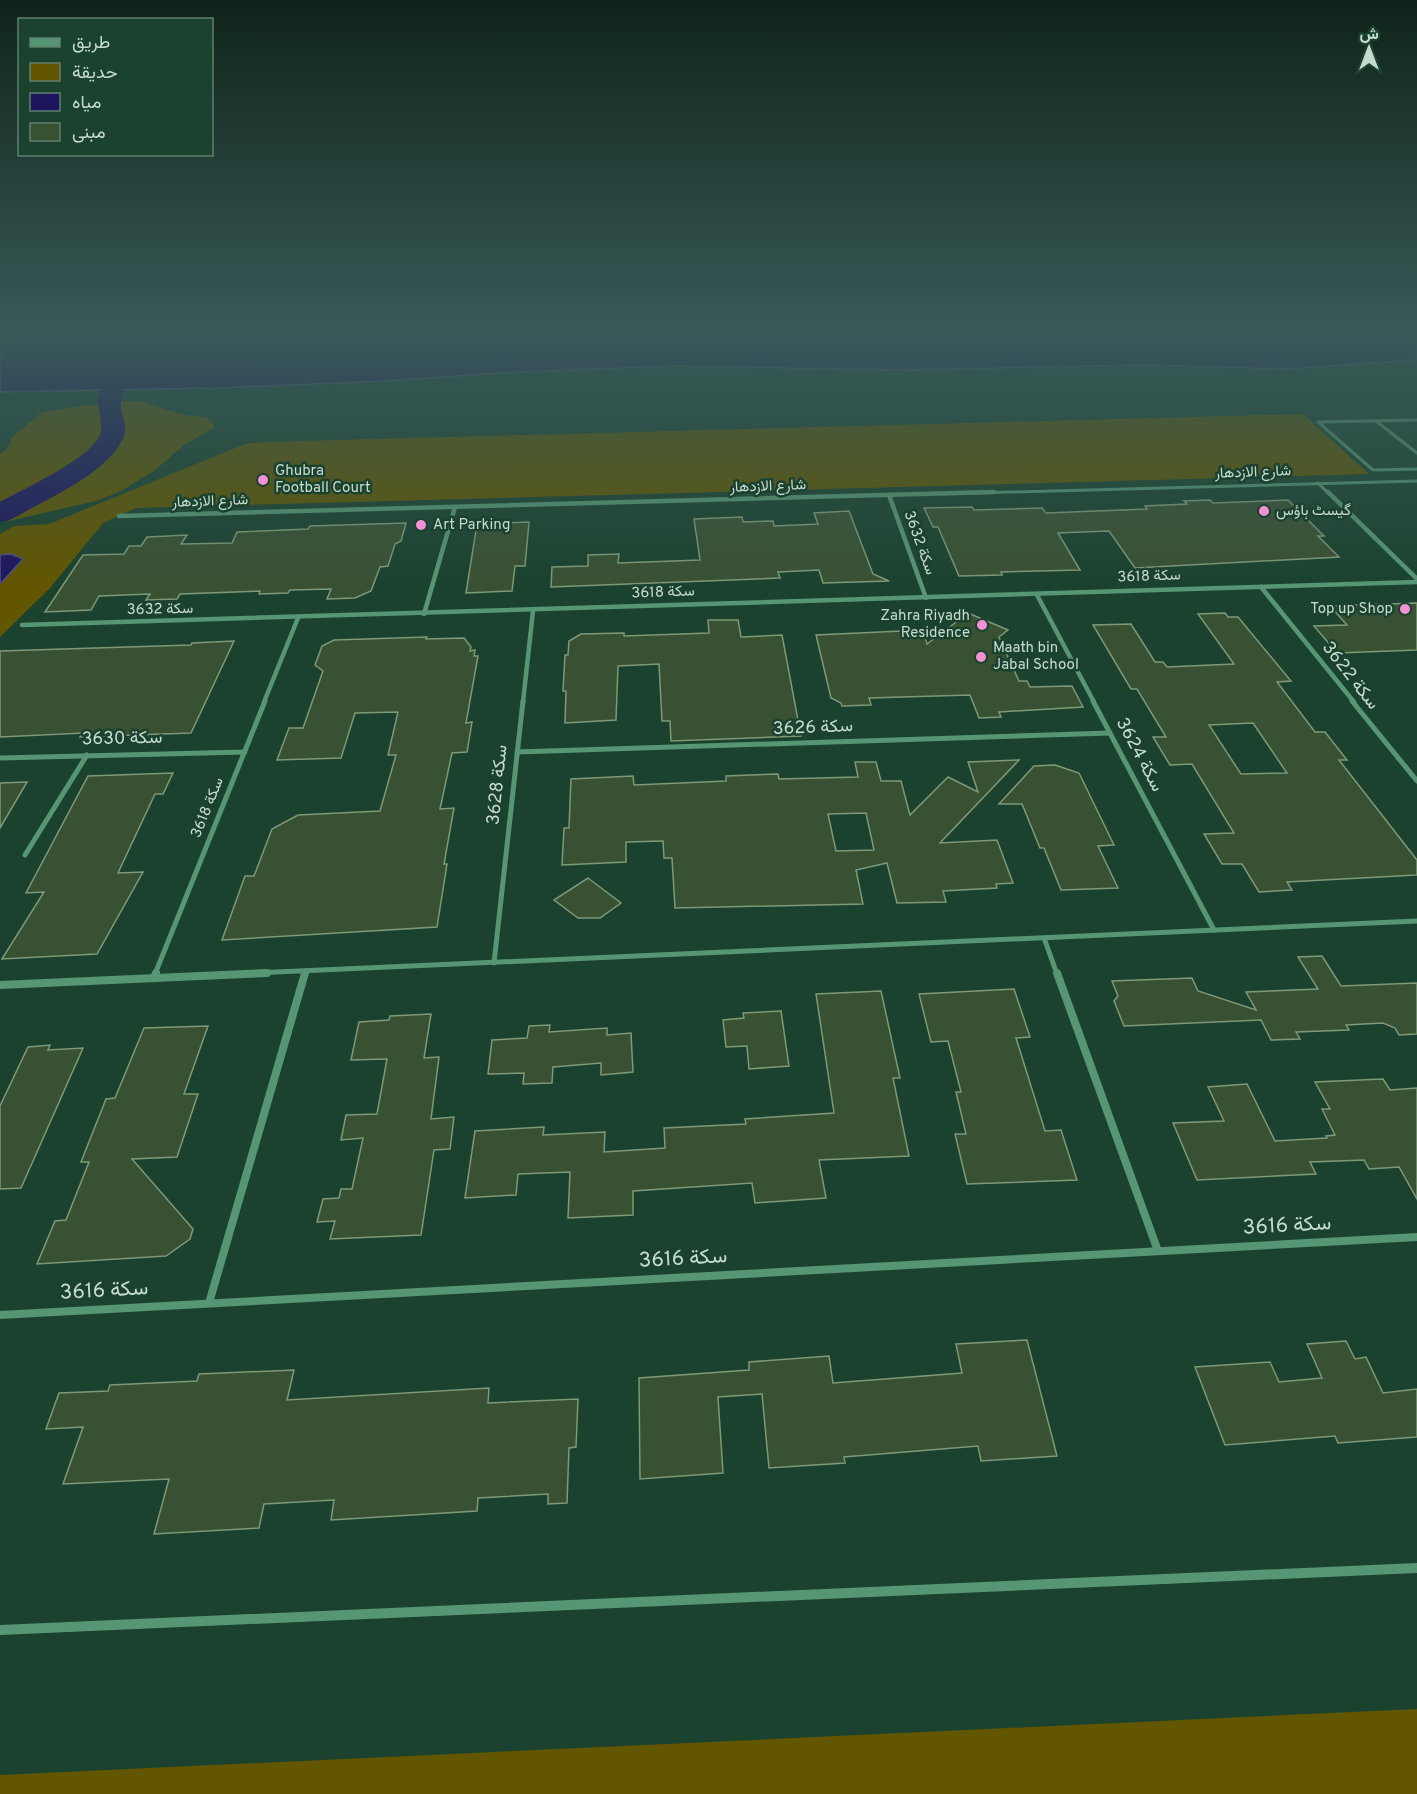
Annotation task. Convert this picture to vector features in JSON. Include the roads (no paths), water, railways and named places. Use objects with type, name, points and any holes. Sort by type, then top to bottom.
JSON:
[{"type":"street","points":[[1417,420],[1318,422],[1373,470],[1417,469]]},
{"type":"street","points":[[1377,421],[1417,453]]},
{"type":"street","name":"شارع الازدهار","points":[[119,516],[1417,481]]},
{"type":"street","points":[[1318,483],[1417,581]]},
{"type":"street","name":"سكة 3632","points":[[889,495],[926,598]]},
{"type":"street","points":[[424,614],[454,507]]},
{"type":"street","name":"سكة 3618","points":[[154,978],[298,618],[1417,581]]},
{"type":"street","name":"سكة 3622","points":[[1261,587],[1417,781]]},
{"type":"street","name":"سكة 3624","points":[[1037,595],[1214,930]]},
{"type":"street","name":"سكة 3628","points":[[494,963],[532,611]]},
{"type":"street","name":"سكة 3632","points":[[22,625],[298,618]]},
{"type":"street","name":"سكة 3626","points":[[517,753],[1110,733]]},
{"type":"street","name":"سكة 3630","points":[[0,758],[245,752]]},
{"type":"street","points":[[26,855],[87,755]]},
{"type":"street","points":[[0,985],[1417,921]]},
{"type":"street","points":[[1044,938],[1158,1251]]},
{"type":"street","points":[[209,1304],[305,972]]},
{"type":"street","name":"سكة 3616","points":[[0,1315],[1417,1237]]},
{"type":"street","points":[[0,1630],[1417,1568]]},
{"type":"water","points":[[11,554],[23,559],[0,584],[0,555]]},
{"type":"waterway","points":[[0,514],[79,469],[93,458],[105,447],[112,435],[112,418]]},
{"type":"place","name":"Ghubra Football Court","points":[[263,480]]},
{"type":"place","name":"گیسٹ ہاؤس","points":[[1264,511]]},
{"type":"place","name":"Art Parking","points":[[421,525]]},
{"type":"place","name":"Top up Shop","points":[[1405,609]]},
{"type":"place","name":"Zahra Riyadh Residence","points":[[982,625]]},
{"type":"place","name":"Maath bin Jabal School","points":[[981,657]]}]
